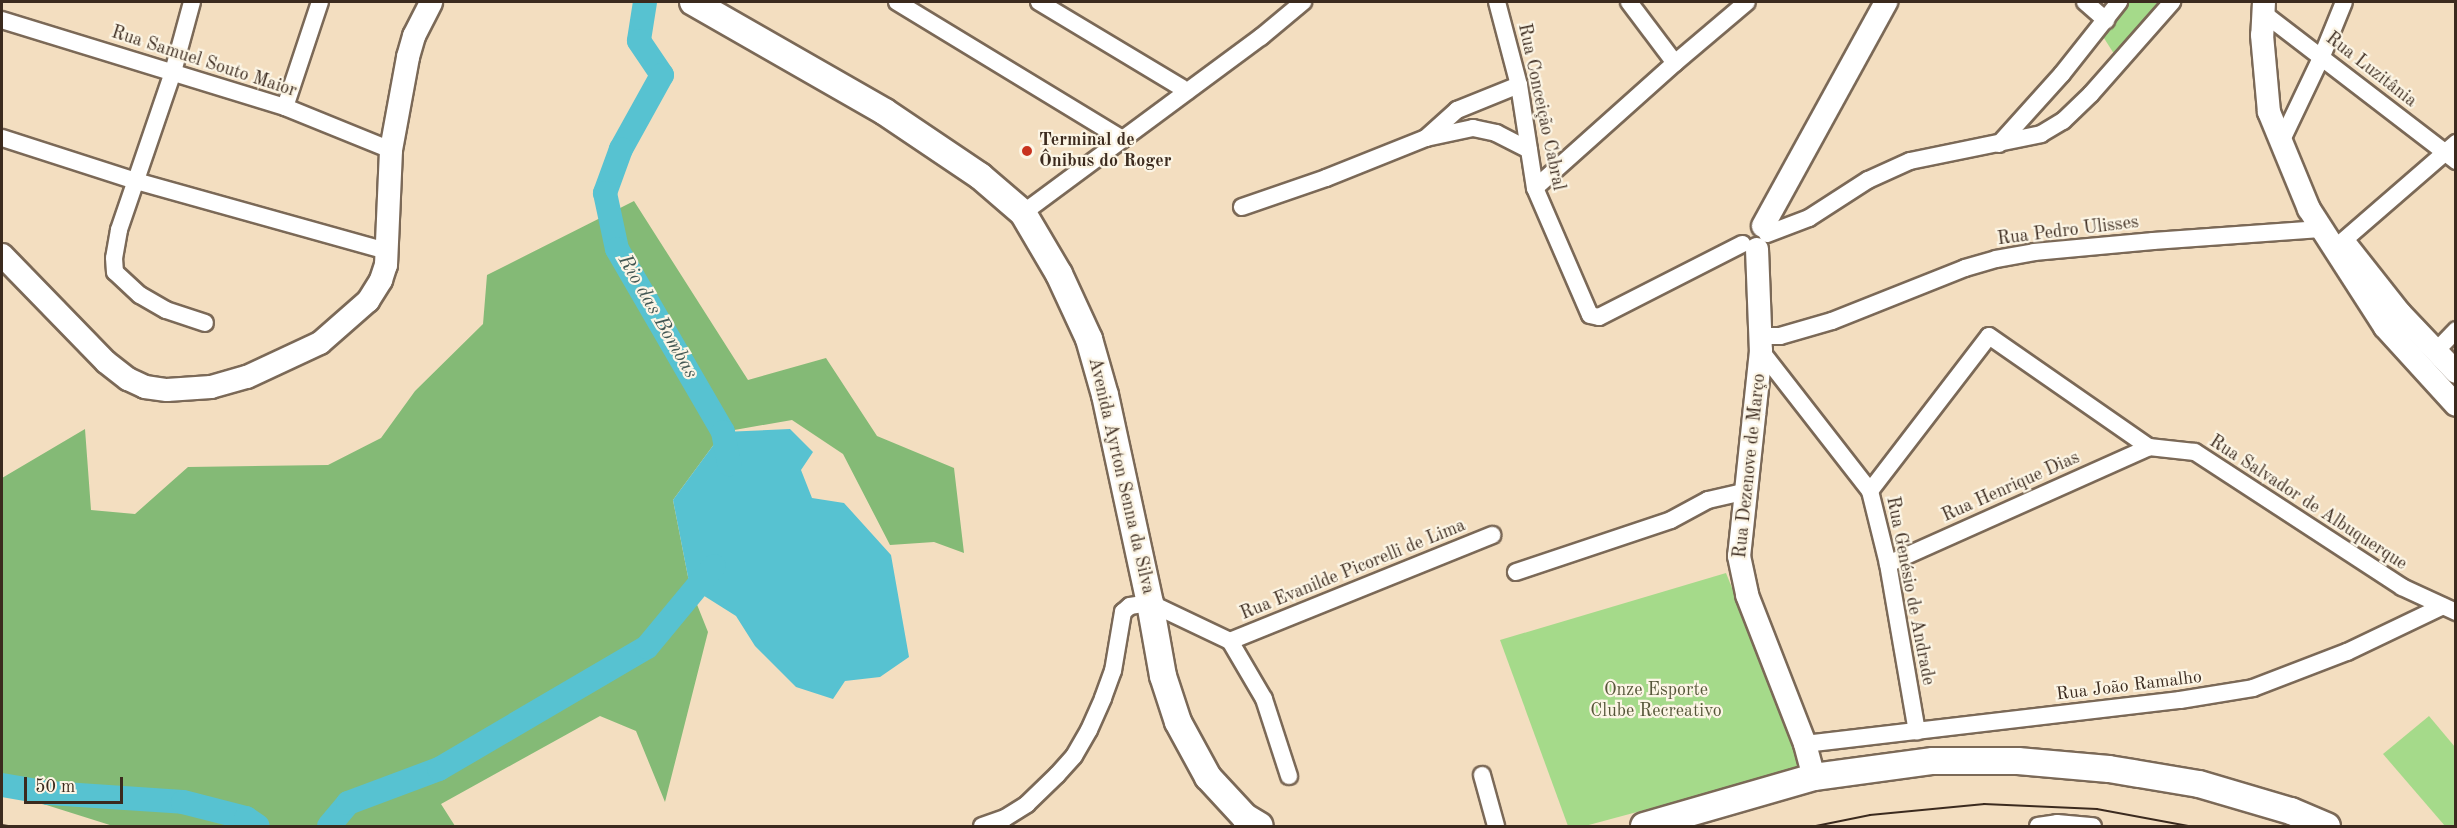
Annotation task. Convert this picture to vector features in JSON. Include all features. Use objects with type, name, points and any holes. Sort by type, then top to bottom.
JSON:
[{"type":"main road","name":"Avenida Ayrton Senna da Silva","points":[[708,5],[902,123],[980,176],[1023,213],[1059,274],[1089,339],[1105,395],[1150,603],[1163,676],[1178,722],[1192,752],[1208,777],[1245,817],[1260,826]]},
{"type":"main road","points":[[1644,826],[1814,777],[1934,761],[2018,761],[2109,769],[2199,784],[2291,812],[2327,826]]},
{"type":"street","points":[[192,2],[173,72],[116,243],[116,272],[140,295],[166,310],[205,323]]},
{"type":"street","points":[[285,108],[320,2]]},
{"type":"street","points":[[2,255],[106,362],[137,383],[167,390],[211,387],[247,377],[320,343],[345,324],[373,295],[381,280],[387,251],[391,150],[408,57],[414,36],[431,2]]},
{"type":"street","points":[[897,2],[1121,138]]},
{"type":"street","points":[[1039,2],[1187,91]]},
{"type":"street","points":[[1023,213],[1121,138],[1261,37],[1303,2]]},
{"type":"street","name":"Rua Conceição Cabral","points":[[1497,2],[1520,85],[1535,188],[1588,312],[1593,317],[1599,317],[1757,238]]},
{"type":"street","points":[[1629,2],[1674,63]]},
{"type":"street","points":[[1535,188],[1674,63],[1747,2]]},
{"type":"street","points":[[1757,238],[1886,2]]},
{"type":"street","points":[[2085,2],[2106,20]]},
{"type":"street","points":[[1999,144],[2062,74],[2119,2]]},
{"type":"street","points":[[1757,238],[1809,218],[1868,180],[1902,164],[2040,134],[2064,121],[2119,64],[2172,2]]},
{"type":"street","points":[[2283,149],[2344,2]]},
{"type":"street","points":[[2263,7],[2265,85],[2270,112],[2283,149],[2321,229],[2385,327],[2456,405]]},
{"type":"street","name":"Rua Luzitânia","points":[[2263,7],[2322,56],[2452,152]]},
{"type":"street","name":"Rua Samuel Souto Maior","points":[[2,20],[285,108],[391,150]]},
{"type":"street","points":[[1426,138],[1457,110],[1520,85]]},
{"type":"street","points":[[1242,207],[1326,178],[1426,138],[1473,128],[1496,133],[1529,150]]},
{"type":"street","points":[[2,138],[136,181],[387,251]]},
{"type":"street","points":[[2283,149],[2343,241],[2400,313],[2456,372]]},
{"type":"street","points":[[2343,241],[2452,152]]},
{"type":"street","name":"Rua Pedro Ulisses","points":[[1761,344],[1832,321],[1965,268],[1996,259],[2034,252],[2153,241],[2321,229]]},
{"type":"street","name":"Rua Dezenove de Março","points":[[1757,238],[1761,344],[1739,541],[1741,575],[1805,744],[1814,777]]},
{"type":"street","points":[[2436,351],[2456,330]]},
{"type":"street","name":"Rua Salvador de Albuquerque","points":[[1870,490],[1989,336],[2149,447],[2195,452],[2402,587],[2449,609]]},
{"type":"street","name":"Rua Genésio de Andrade","points":[[1761,344],[1870,490],[1888,564],[1917,732]]},
{"type":"street","name":"Rua Henrique Dias","points":[[1888,564],[2149,447]]},
{"type":"street","points":[[1516,572],[1671,520],[1708,500],[1744,492]]},
{"type":"street","name":"Rua Evanilde Picorelli de Lima","points":[[1230,641],[1492,535]]},
{"type":"street","points":[[982,826],[1005,818],[1027,804],[1058,776],[1074,756],[1089,730],[1107,689],[1113,671],[1123,612],[1130,606],[1150,603],[1230,641],[1264,699],[1289,776]]},
{"type":"street","name":"Rua João Ramalho","points":[[1805,744],[2180,700],[2253,688],[2348,652],[2449,609]]},
{"type":"street","points":[[1482,776],[1496,826]]},
{"type":"street","points":[[2038,826],[2057,823],[2093,826]]},
{"type":"green space","points":[[2123,2],[2160,2],[2116,57],[2102,35]]},
{"type":"green space","points":[[634,201],[748,380],[826,358],[877,436],[954,468],[964,553],[934,542],[890,545],[843,454],[792,420],[723,432],[673,500],[690,587],[708,632],[665,802],[636,731],[600,716],[441,804],[455,826],[113,826],[2,791],[2,478],[85,429],[91,510],[135,514],[188,467],[328,465],[381,438],[415,391],[483,324],[487,275]]},
{"type":"green space","name":"Onze Esporte Clube Recreativo","points":[[1726,573],[1804,767],[1585,826],[1568,826],[1500,640]]},
{"type":"green space","points":[[2429,716],[2455,747],[2455,826],[2445,826],[2383,754]]},
{"type":"water","points":[[790,429],[813,452],[801,470],[812,498],[844,503],[891,555],[909,657],[880,677],[845,681],[833,699],[796,687],[755,646],[736,616],[690,587],[673,500],[723,432]]},
{"type":"waterway","name":"Rio das Bombas","points":[[645,2],[639,41],[662,75],[621,149],[605,193],[617,249],[723,432],[729,464]]},
{"type":"waterway","points":[[329,826],[348,803],[439,769],[647,647],[714,566]]},
{"type":"waterway","points":[[2,785],[49,793],[183,802],[246,818],[258,826]]},
{"type":"tram line","points":[[1816,826],[1870,815],[1984,804],[2097,809],[2189,826]]},
{"type":"tram line","points":[[2,825],[8,826]]},
{"type":"place","name":"Terminal de Ônibus do Roger","points":[[1027,151]]}]
